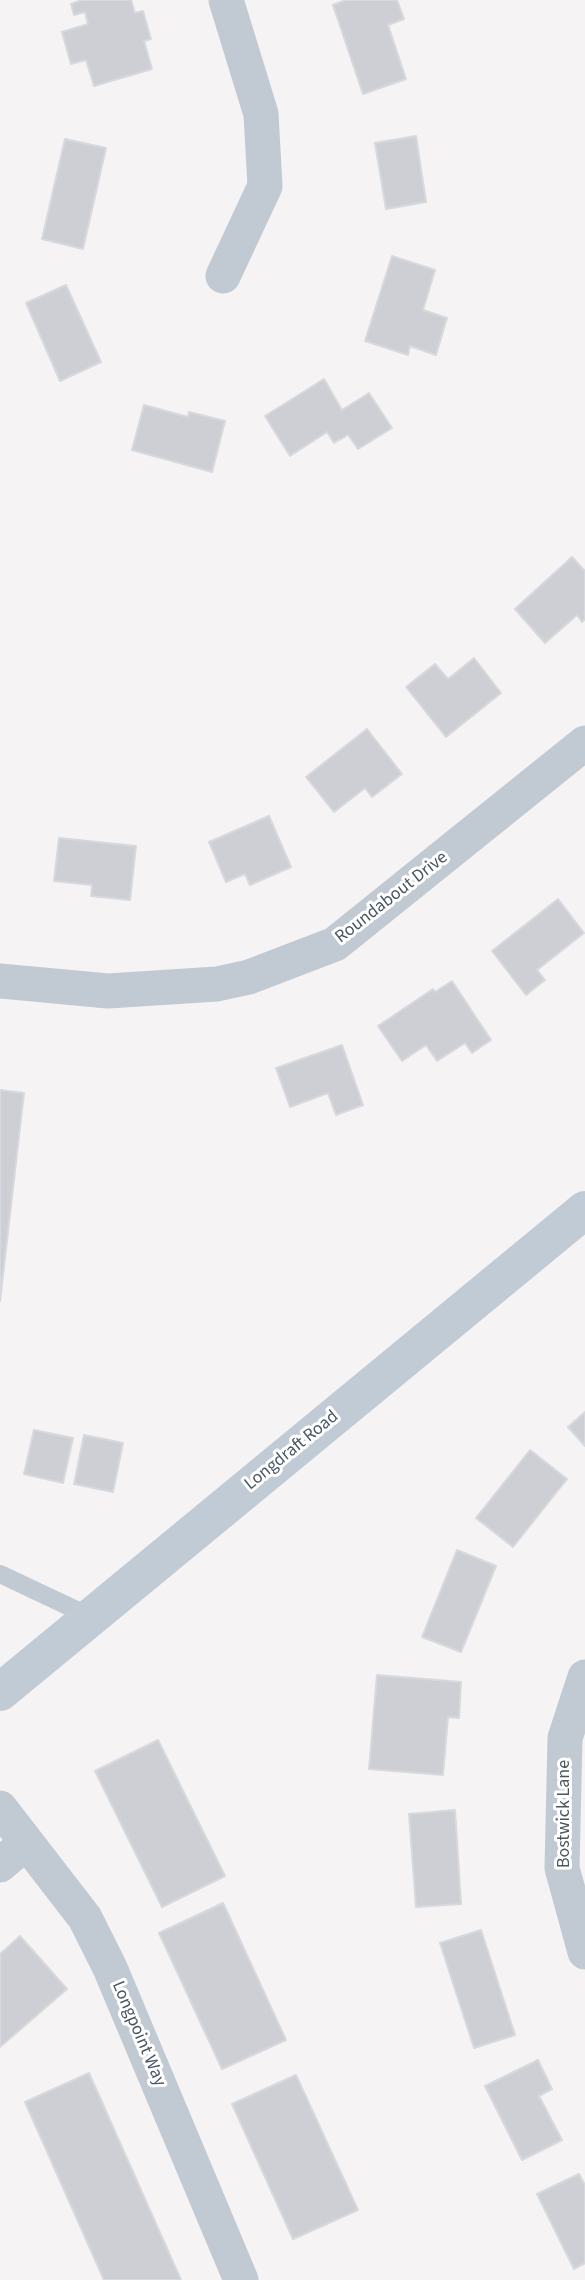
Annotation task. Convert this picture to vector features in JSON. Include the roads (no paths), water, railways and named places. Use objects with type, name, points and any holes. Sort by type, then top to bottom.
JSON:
[{"type":"street","points":[[223,276],[265,186],[261,114],[226,0]]},
{"type":"street","name":"Roundabout Drive","points":[[0,981],[108,991],[217,984],[249,977],[335,944],[585,743]]},
{"type":"street","name":"Longdraft Road","points":[[0,1692],[585,1210]]},
{"type":"street","name":"Bostwick Lane","points":[[585,1677],[565,1738],[562,1868],[585,1952]]},
{"type":"street","name":"Longpoint Way","points":[[0,1808],[13,1854],[85,1918],[110,1968],[241,2280]]},
{"type":"lane","points":[[0,1574],[91,1617]]}]
